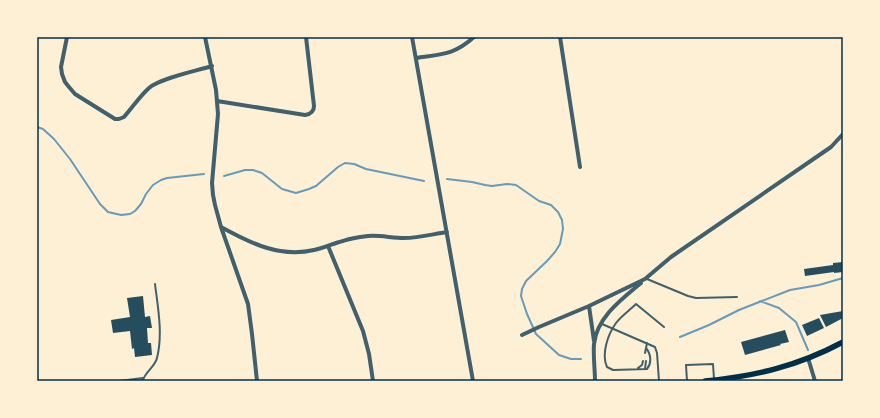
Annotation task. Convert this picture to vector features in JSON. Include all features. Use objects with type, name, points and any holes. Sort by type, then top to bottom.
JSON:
[{"type":"main road","points":[[706,381],[742,379],[808,358],[843,342]]},
{"type":"street","points":[[67,37],[61,67],[65,82],[75,94],[115,119],[124,117],[150,88],[155,85],[177,76],[212,66]]},
{"type":"street","points":[[205,37],[212,66],[218,114],[212,183],[215,205],[221,227],[248,304],[257,381]]},
{"type":"street","points":[[217,101],[305,115],[312,112],[314,106],[306,37]]},
{"type":"street","points":[[412,37],[473,381]]},
{"type":"street","points":[[416,58],[450,53],[465,45],[474,37]]},
{"type":"street","points":[[560,37],[580,167]]},
{"type":"street","points":[[594,344],[601,324],[614,307],[671,257],[831,147],[843,134]]},
{"type":"street","points":[[221,227],[251,243],[262,247],[277,251],[303,252],[355,238],[370,236],[413,238],[447,232]]},
{"type":"street","points":[[328,246],[363,331],[369,354],[373,381]]},
{"type":"street","points":[[524,334],[646,279]]},
{"type":"street","points":[[589,306],[594,344],[595,381]]},
{"type":"street","points":[[808,358],[815,381]]},
{"type":"lane","points":[[646,279],[696,298],[737,297]]},
{"type":"lane","points":[[119,381],[143,379],[155,364],[157,357],[159,318],[155,284]]},
{"type":"lane","points":[[646,348],[650,352],[650,362],[647,369],[613,370],[606,367],[604,355],[606,343],[617,322],[636,304],[664,327]]},
{"type":"lane","points":[[601,324],[655,347],[657,353],[658,381]]},
{"type":"lane","points":[[644,353],[647,343]]},
{"type":"lane","points":[[637,369],[644,361],[645,369]]},
{"type":"lane","points":[[688,381],[686,365],[713,364],[711,381]]},
{"type":"building","points":[[843,262],[843,272],[805,276],[804,269]]},
{"type":"building","points":[[143,296],[145,317],[150,316],[152,328],[147,328],[148,343],[151,343],[152,355],[135,357],[134,348],[132,349],[130,331],[113,333],[111,320],[130,317],[127,298]]},
{"type":"building","points":[[843,311],[843,318],[826,327],[820,315]]},
{"type":"building","points":[[819,318],[824,328],[807,336],[802,325]]},
{"type":"building","points":[[785,330],[789,342],[745,355],[741,342]]},
{"type":"waterway","points":[[37,127],[43,129],[54,139],[70,159],[100,204],[108,212],[121,215],[130,214],[135,211],[153,185],[161,180],[204,174]]},
{"type":"waterway","points":[[224,176],[245,170],[253,170],[262,173],[282,189],[296,193],[316,186],[338,167],[345,163],[424,181]]},
{"type":"waterway","points":[[447,179],[492,186],[507,184],[516,185],[539,201],[551,205],[558,212],[562,220],[563,229],[560,244],[547,261],[526,281],[522,289],[521,296],[536,334],[559,355],[571,359],[581,359]]},
{"type":"waterway","points":[[680,337],[739,310],[790,290],[819,285],[843,278]]},
{"type":"waterway","points":[[760,301],[779,308],[796,322],[808,350]]}]
